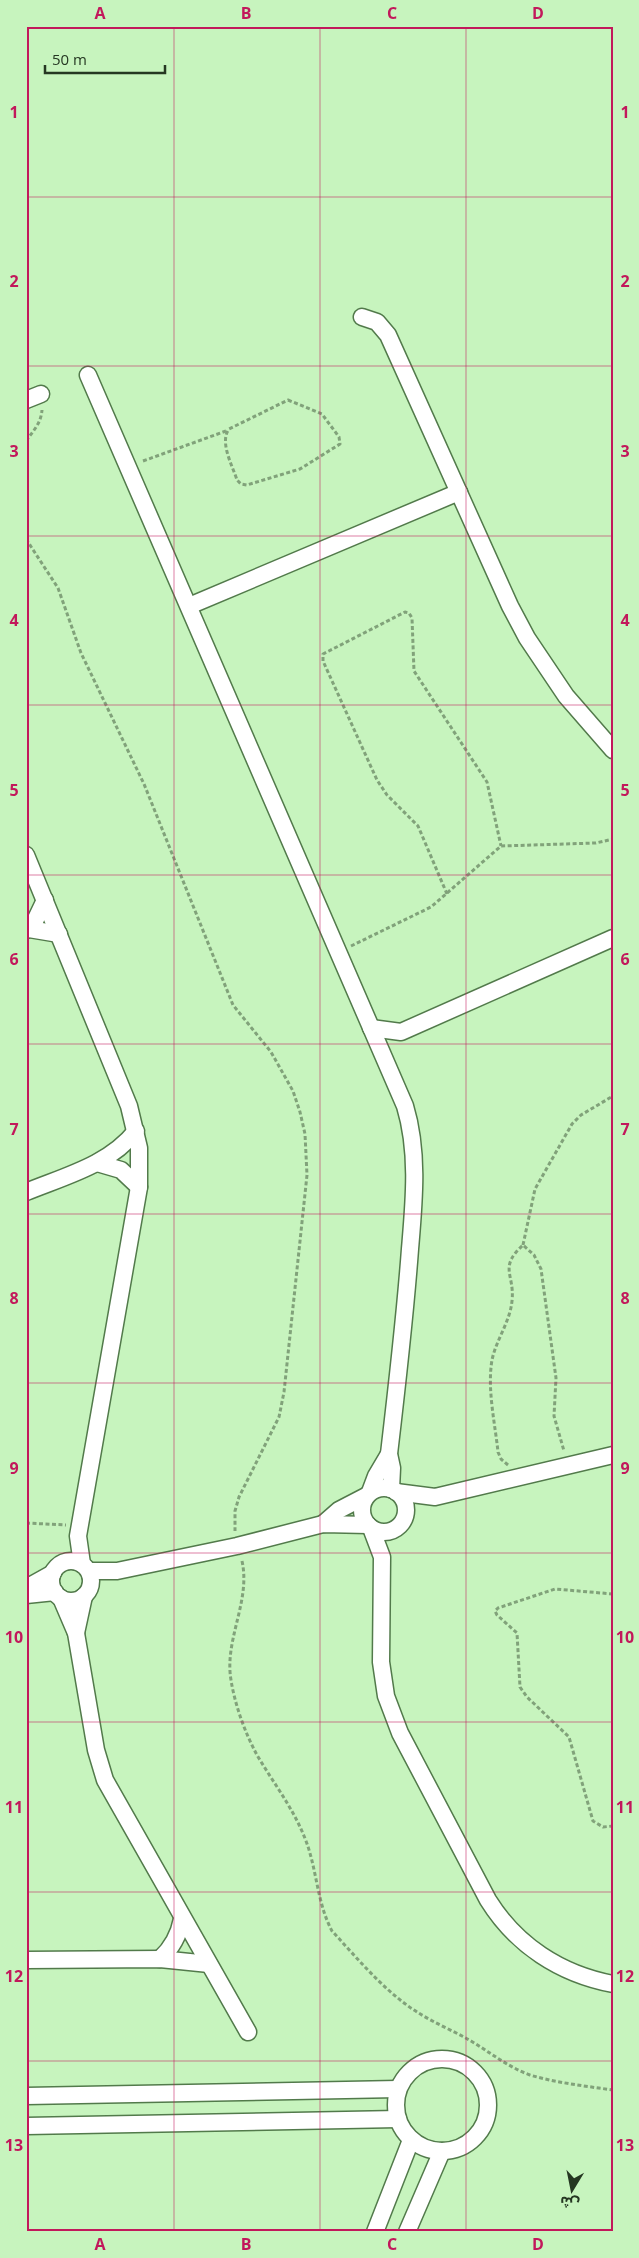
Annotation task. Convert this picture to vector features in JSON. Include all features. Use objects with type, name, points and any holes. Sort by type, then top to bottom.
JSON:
[{"type":"street","points":[[362,316],[377,322],[388,335],[494,574],[527,638],[566,696],[613,750]]},
{"type":"street","points":[[88,375],[385,1060],[409,1121],[414,1166],[407,1291],[389,1454],[394,1490],[406,1505],[399,1526],[382,1557]]},
{"type":"street","points":[[189,606],[459,492]]},
{"type":"street","points":[[26,855],[129,1106],[136,1131],[140,1167],[139,1187],[79,1531],[85,1568],[91,1580],[76,1634]]},
{"type":"street","points":[[45,900],[28,930],[59,934]]},
{"type":"street","points":[[385,1060],[391,1046],[401,1032],[613,938]]},
{"type":"street","points":[[371,1028],[401,1032]]},
{"type":"street","points":[[26,1192],[97,1163],[119,1150],[136,1131]]},
{"type":"street","points":[[97,1163],[120,1170],[139,1187]]},
{"type":"street","points":[[389,1454],[376,1476],[362,1511],[382,1557],[382,1679],[392,1715],[488,1900],[507,1927],[534,1951],[566,1969],[613,1984]]},
{"type":"street","points":[[26,1588],[71,1561],[85,1568],[117,1571],[237,1546],[323,1524],[370,1527],[382,1532],[399,1526],[435,1498],[613,1455]]},
{"type":"street","points":[[323,1524],[339,1510],[380,1488],[435,1498]]},
{"type":"street","points":[[79,1531],[57,1569],[52,1583],[76,1634],[96,1750],[105,1780],[182,1919],[248,2032]]},
{"type":"street","points":[[26,1595],[58,1595],[76,1600],[105,1582],[117,1571]]},
{"type":"street","points":[[160,1959],[177,1937],[182,1919]]},
{"type":"street","points":[[26,1960],[160,1959],[209,1964]]},
{"type":"street","points":[[437,2059],[458,2061],[481,2079],[488,2098],[487,2118],[483,2128],[470,2142],[452,2150],[442,2151],[426,2148],[411,2140],[398,2119],[395,2104],[398,2089],[402,2080],[413,2069],[427,2061],[437,2059]]},
{"type":"street","points":[[26,2096],[398,2089]]},
{"type":"street","points":[[26,2126],[398,2119]]},
{"type":"street","points":[[375,2232],[411,2140]]},
{"type":"street","points":[[407,2232],[442,2151]]},
{"type":"path","points":[[26,441],[36,429],[41,418],[34,397]]},
{"type":"path","points":[[128,467],[228,430],[288,400],[322,414],[340,440],[338,446],[300,469],[247,485],[241,484],[237,480],[225,441],[228,430]]},
{"type":"path","points":[[26,539],[58,588],[81,653],[144,784],[233,1005],[271,1052],[293,1091],[302,1120],[307,1175],[284,1392],[279,1417],[239,1497],[234,1524],[237,1546],[244,1570],[244,1586],[229,1660],[231,1680],[250,1742],[295,1816],[306,1841],[316,1872],[321,1903],[332,1931],[382,1984],[418,2013],[460,2035],[500,2061],[529,2074],[546,2079],[613,2090]]},
{"type":"path","points":[[447,894],[418,826],[387,795],[377,780],[323,661],[323,654],[405,612],[409,613],[412,618],[414,672],[487,782],[501,846]]},
{"type":"path","points":[[338,952],[419,913],[447,894],[501,846],[508,844],[588,843],[613,840]]},
{"type":"path","points":[[515,1478],[510,1466],[498,1456],[491,1372],[494,1351],[512,1303],[509,1264],[514,1254],[523,1245],[535,1189],[572,1124],[581,1115],[613,1096]]},
{"type":"path","points":[[523,1245],[534,1255],[541,1269],[556,1378],[554,1416],[569,1466]]},
{"type":"path","points":[[26,1523],[79,1531]]},
{"type":"path","points":[[613,1594],[555,1589],[498,1608],[496,1612],[497,1616],[516,1633],[518,1679],[523,1692],[569,1737],[591,1818],[599,1826],[613,1826]]}]
